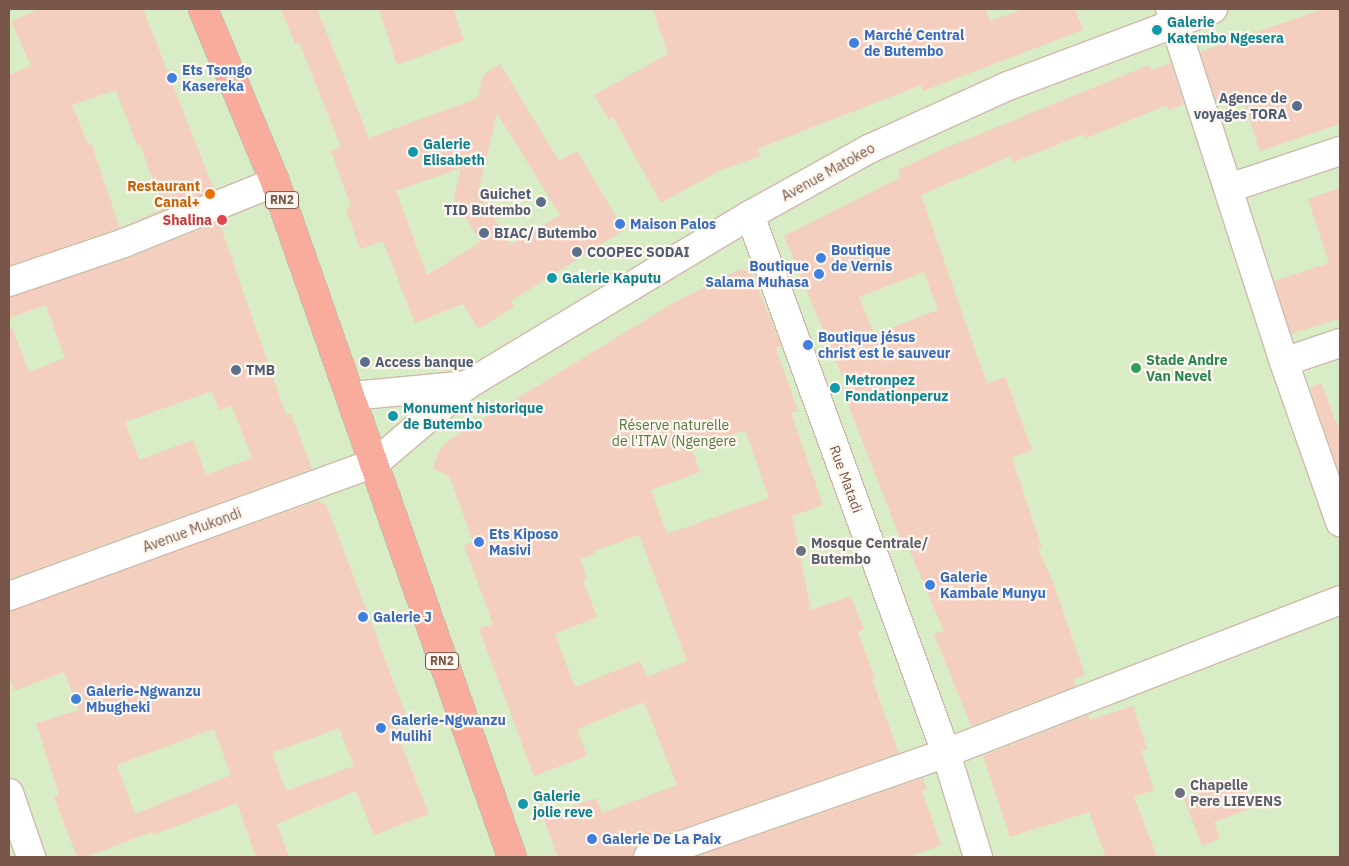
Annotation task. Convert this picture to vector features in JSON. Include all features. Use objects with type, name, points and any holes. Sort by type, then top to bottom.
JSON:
[{"type":"highway","name":"RN2","points":[[203,9],[275,182],[512,857]]},
{"type":"street","name":"Avenue Matokeo","points":[[375,463],[467,385],[750,215],[869,149],[1172,15],[1213,9]]},
{"type":"street","points":[[1172,15],[1284,362],[1340,522]]},
{"type":"street","points":[[1229,188],[1340,151]]},
{"type":"street","points":[[9,282],[117,245],[275,182]]},
{"type":"street","name":"Rue Matadi","points":[[750,215],[946,753],[978,857]]},
{"type":"street","points":[[1284,362],[1340,343]]},
{"type":"street","points":[[351,396],[467,385]]},
{"type":"street","name":"Avenue Mukondi","points":[[9,596],[375,463]]},
{"type":"street","points":[[648,857],[946,753],[1340,600]]},
{"type":"street","points":[[9,793],[25,855]]},
{"type":"green space","name":"Réserve naturelle de l'ITAV (Ngengere","points":[[9,9],[1340,9],[1340,857],[9,857]]},
{"type":"building","points":[[40,9],[143,9],[214,190],[130,224],[163,209],[140,144],[137,145],[116,90],[72,105],[88,144],[91,143],[120,228],[9,266],[9,75],[31,66],[11,21]]},
{"type":"building","points":[[281,9],[317,9],[369,138],[478,98],[484,74],[500,64],[559,161],[577,151],[624,230],[511,301],[514,307],[478,329],[463,304],[415,323],[383,241],[360,249],[346,209],[351,207],[331,151],[341,147],[299,42],[295,44]],"holes":[[[497,113],[560,215],[511,245],[478,192]],[[461,168],[454,199],[481,242],[427,275],[396,191]]]},
{"type":"building","points":[[379,9],[453,9],[464,40],[397,65]]},
{"type":"building","points":[[653,9],[986,9],[990,21],[1024,9],[1075,9],[1083,30],[923,91],[921,85],[757,149],[760,156],[721,170],[661,203],[613,117],[609,120],[594,95],[668,54]]},
{"type":"building","points":[[1323,9],[1340,9],[1340,124],[1260,151],[1240,91],[1216,100],[1200,52]]},
{"type":"building","points":[[1171,63],[1184,104],[1169,110],[1167,105],[1086,138],[1084,134],[1014,162],[1011,156],[921,195],[987,384],[1005,377],[1032,450],[1012,458],[1042,548],[1038,549],[1053,582],[1085,675],[1074,679],[1076,686],[971,726],[934,634],[944,631],[906,542],[902,543],[842,386],[846,385],[784,236],[901,177],[898,170],[943,149],[1149,65],[1151,70]],"holes":[[[924,272],[938,310],[874,334],[859,297]]]},
{"type":"building","points":[[1340,188],[1340,318],[1291,334],[1274,281],[1329,263],[1308,199]]},
{"type":"building","points":[[219,222],[286,415],[291,414],[312,469],[9,579],[9,329],[12,328],[29,372],[65,358],[46,305],[9,318],[9,297],[129,258]],"holes":[[[212,391],[219,410],[232,406],[252,458],[206,475],[193,440],[139,460],[125,422]]]},
{"type":"building","points":[[740,269],[751,271],[781,345],[776,348],[798,411],[791,413],[823,505],[792,516],[811,610],[851,596],[864,629],[858,632],[875,679],[872,680],[899,753],[643,842],[636,847],[633,857],[558,857],[543,817],[596,798],[602,813],[677,785],[644,702],[577,729],[587,756],[534,776],[479,629],[493,624],[464,545],[473,542],[450,477],[433,468],[440,449],[449,440],[673,303]],"holes":[[[745,430],[769,498],[667,534],[651,490],[700,472],[692,449]],[[639,535],[687,661],[647,677],[640,661],[575,687],[555,634],[597,617],[583,580],[587,579],[580,559],[595,554],[594,551]]]},
{"type":"building","points":[[1321,383],[1340,432],[1340,475],[1310,388]]},
{"type":"building","points":[[317,501],[326,504],[410,725],[396,731],[429,814],[374,835],[356,791],[277,824],[289,857],[256,857],[237,803],[153,835],[152,832],[85,857],[77,857],[54,797],[59,795],[36,723],[79,710],[64,672],[14,691],[9,676],[9,611]],"holes":[[[339,728],[354,766],[286,791],[272,753]],[[214,729],[231,775],[135,814],[117,765]]]},
{"type":"building","points":[[1133,706],[1147,749],[1141,751],[1154,790],[1134,797],[1157,857],[1106,857],[1089,812],[1010,837],[983,756],[1088,715],[1090,720]]},
{"type":"building","points":[[1240,777],[1251,808],[1214,822],[1220,839],[1202,846],[1184,799]]},
{"type":"building","points":[[923,778],[927,789],[922,791],[941,845],[909,857],[695,857]]},
{"type":"place","name":"Galerie Katembo Ngesera","points":[[1157,30]]},
{"type":"place","name":"Marché Central de Butembo","points":[[854,43]]},
{"type":"place","name":"Ets Tsongo Kasereka","points":[[172,78]]},
{"type":"place","name":"Agence de voyages TORA","points":[[1297,106]]},
{"type":"place","name":"Galerie Elisabeth","points":[[413,152]]},
{"type":"place","name":"Restaurant Canal+","points":[[210,194]]},
{"type":"place","name":"Guichet TID Butembo","points":[[541,202]]},
{"type":"place","name":"Shalina","points":[[222,220]]},
{"type":"place","name":"Maison Palos","points":[[620,224]]},
{"type":"place","name":"BIAC/ Butembo","points":[[484,233]]},
{"type":"place","name":"COOPEC SODAI","points":[[577,252]]},
{"type":"place","name":"Boutique de Vernis","points":[[821,258]]},
{"type":"place","name":"Boutique Salama Muhasa","points":[[819,274]]},
{"type":"place","name":"Galerie Kaputu","points":[[552,278]]},
{"type":"place","name":"Boutique jésus christ est le sauveur","points":[[808,345]]},
{"type":"place","name":"Access banque","points":[[365,362]]},
{"type":"place","name":"Stade Andre Van Nevel","points":[[1136,368]]},
{"type":"place","name":"TMB","points":[[236,370]]},
{"type":"place","name":"Metronpez Fondationperuz","points":[[835,388]]},
{"type":"place","name":"Monument historique de Butembo","points":[[393,416]]},
{"type":"place","name":"Ets Kiposo Masivi","points":[[479,542]]},
{"type":"place","name":"Mosque Centrale/ Butembo","points":[[801,551]]},
{"type":"place","name":"Galerie Kambale Munyu","points":[[930,585]]},
{"type":"place","name":"Galerie J","points":[[363,617]]},
{"type":"place","name":"Galerie-Ngwanzu Mbugheki","points":[[76,699]]},
{"type":"place","name":"Galerie-Ngwanzu Mulihi","points":[[381,728]]},
{"type":"place","name":"Chapelle Pere LIEVENS","points":[[1180,793]]},
{"type":"place","name":"Galerie jolie reve","points":[[523,804]]},
{"type":"place","name":"Galerie De La Paix","points":[[592,839]]}]
